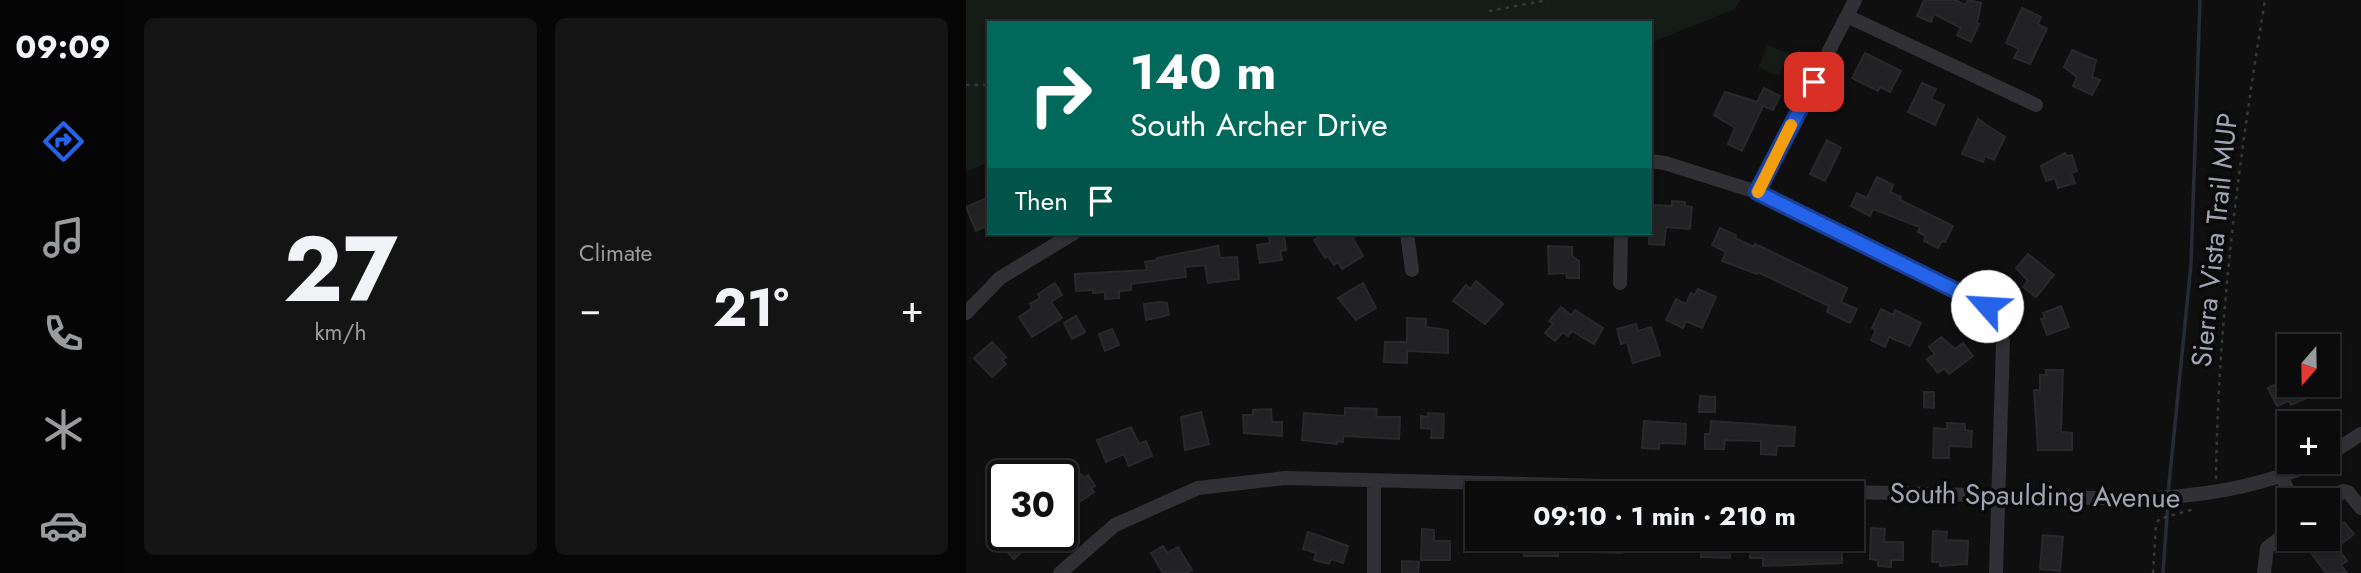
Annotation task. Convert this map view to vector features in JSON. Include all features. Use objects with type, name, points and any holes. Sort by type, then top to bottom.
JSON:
[{"type":"street","points":[[1757,192],[1855,0]]},
{"type":"street","points":[[1847,16],[2036,105]]},
{"type":"street","points":[[1652,162],[1757,192],[1987,306],[1999,324],[2003,341],[1996,573]]},
{"type":"street","points":[[966,313],[1000,278],[1071,235]]},
{"type":"street","points":[[1407,235],[1412,270]]},
{"type":"street","points":[[1620,235],[1620,283]]},
{"type":"street","points":[[2340,448],[2360,437]]},
{"type":"street","name":"South Spaulding Avenue","points":[[1060,573],[1115,525],[1198,488],[1285,478],[2138,499],[2195,497],[2289,474]]},
{"type":"street","points":[[2282,477],[2287,488]]},
{"type":"street","points":[[1374,480],[1374,573]]},
{"type":"street","points":[[2340,496],[2348,492],[2361,508]]},
{"type":"street","points":[[2264,573],[2267,548],[2277,540]]},
{"type":"path","points":[[1489,11],[1548,0]]},
{"type":"path","name":"Sierra Vista Trail MUP","points":[[2216,485],[2218,375],[2246,119],[2265,0]]},
{"type":"path","points":[[966,85],[987,85]]},
{"type":"path","points":[[2154,573],[2156,525],[2159,519],[2203,507]]},
{"type":"shaded area","points":[[966,0],[1740,0],[1735,9],[1652,42],[1652,21],[987,21],[987,163],[966,172]]},
{"type":"shaded area","points":[[1768,45],[1789,54],[1779,76],[1758,67]]},
{"type":"building","points":[[1924,0],[1956,0],[1965,5],[1968,0],[1981,3],[1979,24],[1971,42],[1957,35],[1961,28],[1934,14],[1931,22],[1917,16]]},
{"type":"building","points":[[2022,8],[2041,17],[2038,24],[2047,29],[2030,64],[2014,58],[2019,49],[2006,43]]},
{"type":"building","points":[[2072,50],[2096,60],[2092,77],[2100,80],[2092,95],[2073,86],[2077,77],[2064,67]]},
{"type":"building","points":[[1865,53],[1901,71],[1890,92],[1880,87],[1878,91],[1852,78]]},
{"type":"building","points":[[1922,83],[1936,89],[1931,99],[1944,105],[1935,125],[1908,112]]},
{"type":"building","points":[[1764,88],[1780,96],[1773,110],[1763,106],[1742,151],[1728,144],[1735,128],[1714,115],[1725,92],[1757,102]]},
{"type":"building","points":[[1978,119],[2005,137],[1994,160],[1985,156],[1983,162],[1962,154]]},
{"type":"building","points":[[1827,140],[1841,148],[1825,181],[1810,174]]},
{"type":"building","points":[[2065,153],[2067,156],[2072,155],[2077,171],[2071,173],[2075,183],[2058,188],[2055,178],[2046,181],[2041,166]]},
{"type":"building","points":[[1877,177],[1893,185],[1890,192],[1901,197],[1900,200],[1953,226],[1945,242],[1942,241],[1938,248],[1924,241],[1926,236],[1918,232],[1920,227],[1873,209],[1870,216],[1851,206],[1857,193],[1867,198]]},
{"type":"building","points":[[987,198],[987,226],[976,231],[966,207]]},
{"type":"building","points":[[1672,201],[1685,202],[1685,206],[1692,207],[1690,229],[1666,227],[1664,245],[1649,244],[1649,235],[1652,235],[1652,205],[1672,206]]},
{"type":"building","points":[[1720,228],[1754,247],[1755,244],[1847,288],[1841,302],[1857,309],[1850,323],[1827,312],[1829,306],[1758,272],[1757,274],[1722,261],[1726,252],[1712,245]]},
{"type":"building","points":[[1284,235],[1286,250],[1280,251],[1282,260],[1260,263],[1257,245],[1270,243],[1269,238]]},
{"type":"building","points":[[1323,235],[1351,235],[1363,256],[1342,269],[1338,262],[1334,265],[1328,256],[1325,258],[1314,240]]},
{"type":"building","points":[[1218,246],[1220,258],[1237,257],[1239,279],[1208,283],[1205,265],[1185,267],[1186,277],[1131,284],[1131,290],[1119,291],[1119,298],[1105,299],[1105,292],[1093,293],[1093,290],[1076,291],[1075,274],[1147,270],[1145,262]]},
{"type":"building","points":[[1548,246],[1572,247],[1572,256],[1579,261],[1579,278],[1567,278],[1566,273],[1549,274]]},
{"type":"building","points":[[2028,254],[2054,275],[2036,297],[2023,287],[2028,281],[2016,268]]},
{"type":"building","points":[[1476,281],[1503,304],[1485,324],[1453,301],[1466,285],[1470,289]]},
{"type":"building","points":[[1055,283],[1062,295],[1051,302],[1062,318],[1032,337],[1019,317],[1032,308],[1030,304],[1040,298],[1038,294]]},
{"type":"building","points":[[1363,283],[1376,308],[1356,320],[1338,298]]},
{"type":"building","points":[[1698,289],[1716,297],[1702,328],[1686,321],[1683,328],[1666,320],[1676,299],[1686,304],[1691,293],[1695,295]]},
{"type":"building","points":[[1167,303],[1169,315],[1146,320],[1144,304]]},
{"type":"building","points":[[2061,306],[2069,327],[2047,335],[2041,319],[2045,318],[2043,313]]},
{"type":"building","points":[[1561,307],[1571,315],[1575,310],[1603,328],[1594,344],[1572,331],[1568,336],[1563,332],[1555,341],[1545,333],[1553,324],[1549,321]]},
{"type":"building","points":[[1881,309],[1893,315],[1895,310],[1921,323],[1910,346],[1889,337],[1885,347],[1871,340],[1876,330],[1872,328]]},
{"type":"building","points":[[1076,316],[1085,332],[1072,339],[1064,323]]},
{"type":"building","points":[[1407,318],[1426,319],[1426,327],[1448,330],[1448,353],[1407,351],[1407,363],[1384,362],[1385,342],[1407,342]]},
{"type":"building","points":[[1636,324],[1638,331],[1651,327],[1660,355],[1633,363],[1627,342],[1621,344],[1617,329]]},
{"type":"building","points":[[1112,329],[1119,345],[1105,351],[1099,334]]},
{"type":"building","points":[[1941,337],[1955,349],[1963,343],[1973,356],[1949,374],[1944,368],[1938,373],[1927,359],[1935,354],[1929,347]]},
{"type":"building","points":[[992,342],[1006,357],[1002,360],[1006,364],[992,377],[974,358]]},
{"type":"building","points":[[2046,370],[2063,370],[2061,432],[2072,433],[2072,450],[2038,450],[2034,390],[2040,390],[2040,375],[2046,375]]},
{"type":"building","points":[[2277,384],[2277,397],[2307,398],[2291,405],[2289,401],[2277,406],[2268,388]]},
{"type":"building","points":[[1924,392],[1934,392],[1934,408],[1924,407]]},
{"type":"building","points":[[1700,396],[1715,397],[1715,412],[1699,412]]},
{"type":"building","points":[[1345,408],[1377,409],[1376,417],[1400,417],[1399,439],[1343,436],[1343,442],[1337,441],[1337,444],[1302,440],[1304,413],[1345,416]]},
{"type":"building","points":[[1271,409],[1272,422],[1282,422],[1282,436],[1244,433],[1243,415],[1253,415],[1253,410]]},
{"type":"building","points":[[1201,412],[1209,444],[1185,450],[1181,417]]},
{"type":"building","points":[[1428,413],[1444,414],[1443,438],[1431,438],[1432,429],[1421,428],[1421,416],[1428,417]]},
{"type":"building","points":[[1644,421],[1686,424],[1685,444],[1659,443],[1659,449],[1642,448]]},
{"type":"building","points":[[1711,421],[1795,427],[1794,446],[1777,446],[1776,455],[1761,454],[1761,441],[1725,440],[1724,449],[1705,449],[1705,434],[1710,434]]},
{"type":"building","points":[[1947,423],[1965,424],[1965,430],[1972,431],[1971,447],[1949,446],[1949,458],[1933,458],[1934,428],[1947,429]]},
{"type":"building","points":[[1131,427],[1139,444],[1146,441],[1152,456],[1129,466],[1124,454],[1106,462],[1097,440]]},
{"type":"building","points":[[1081,474],[1084,478],[1088,475],[1095,486],[1091,488],[1094,492],[1078,503],[1078,476]]},
{"type":"building","points":[[2344,522],[2354,534],[2340,545],[2340,525]]},
{"type":"building","points":[[1871,528],[1885,529],[1884,542],[1903,542],[1903,560],[1891,560],[1891,567],[1878,566],[1878,560],[1870,559]]},
{"type":"building","points":[[1422,529],[1434,530],[1434,541],[1450,541],[1450,560],[1421,560]]},
{"type":"building","points":[[1933,531],[1947,532],[1946,540],[1968,541],[1967,564],[1940,566],[1940,562],[1932,562]]},
{"type":"building","points":[[1308,532],[1348,546],[1343,563],[1331,559],[1329,564],[1314,560],[1316,553],[1303,549]]},
{"type":"building","points":[[2043,535],[2063,537],[2060,571],[2040,569]]},
{"type":"building","points":[[1163,546],[1167,553],[1178,547],[1192,570],[1186,573],[1163,573],[1151,553]]},
{"type":"building","points":[[1006,551],[1023,551],[1014,559]]},
{"type":"building","points":[[1524,551],[1558,551],[1558,556],[1524,556]]},
{"type":"building","points":[[1622,551],[1622,553],[1586,552]]},
{"type":"building","points":[[1643,551],[1676,551],[1676,552]]},
{"type":"building","points":[[1701,551],[1730,551],[1730,558],[1701,557]]},
{"type":"building","points":[[1750,551],[1842,551],[1842,563],[1763,566],[1763,558],[1750,558]]},
{"type":"building","points":[[2310,551],[2340,551],[2347,561],[2341,565],[2347,573],[2326,573]]},
{"type":"building","points":[[1402,561],[1419,562],[1418,573],[1402,573]]},
{"type":"waterway","points":[[2168,494],[2191,264],[2200,0]]},
{"type":"waterway","points":[[2163,573],[2168,502]]},
{"type":"slow traffic","points":[[1758,192],[1791,125]]},
{"type":"route","points":[[1814,82],[1757,192],[1987,306]]}]
